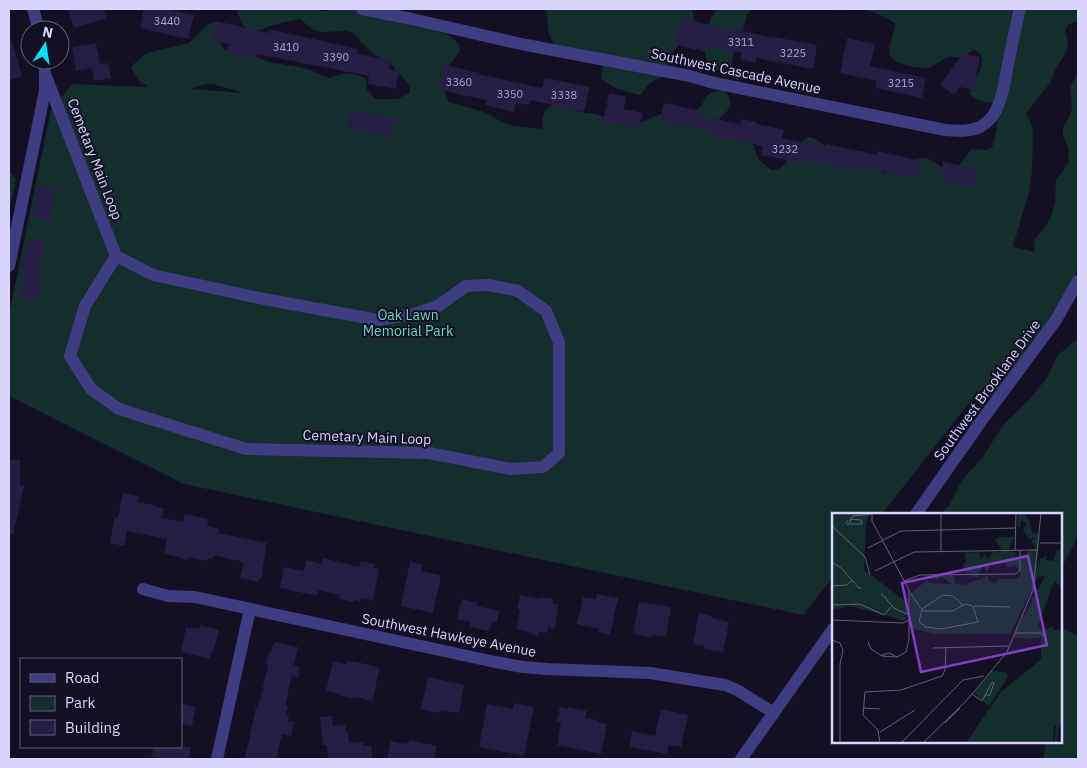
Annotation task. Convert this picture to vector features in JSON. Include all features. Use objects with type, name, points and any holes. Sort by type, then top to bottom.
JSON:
[{"type":"street","name":"Southwest Cascade Avenue","points":[[362,9],[521,44],[690,76],[710,82],[945,130],[959,131],[979,127],[993,116],[999,104],[1020,9]]},
{"type":"street","points":[[9,266],[44,91],[45,70]]},
{"type":"street","name":"Cemetary Main Loop","points":[[45,74],[116,256],[153,275],[264,299],[378,320],[414,314],[438,306],[466,286],[489,285],[518,291],[546,312],[559,342],[559,452],[544,467],[511,470],[429,453],[246,449],[119,409],[91,389],[70,356],[85,306],[116,256]]},
{"type":"street","name":"Southwest Brooklane Drive","points":[[917,513],[1056,320],[1078,281]]},
{"type":"street","name":"Southwest Hawkeye Avenue","points":[[143,589],[168,596],[195,597],[523,667],[650,673],[725,685],[774,713]]},
{"type":"street","points":[[217,759],[250,609]]},
{"type":"street","points":[[740,759],[832,630]]},
{"type":"green space","name":"Oak Lawn Memorial Park","points":[[237,9],[317,9],[328,11],[334,9],[359,9],[447,34],[459,44],[460,51],[447,68],[443,89],[449,102],[484,112],[513,126],[542,129],[543,116],[547,109],[555,105],[582,113],[599,115],[620,124],[633,125],[664,114],[695,111],[699,109],[711,93],[724,91],[731,103],[728,110],[718,120],[749,140],[754,146],[758,159],[771,170],[776,170],[783,166],[794,149],[807,137],[816,140],[834,153],[847,154],[862,151],[883,173],[902,169],[922,158],[932,161],[944,169],[958,167],[971,149],[985,150],[992,148],[998,113],[996,103],[979,100],[970,94],[982,64],[980,53],[974,50],[962,57],[950,57],[927,68],[898,62],[889,53],[895,23],[874,12],[860,9],[1078,9],[1078,21],[1069,24],[1065,29],[1068,43],[1067,51],[1055,70],[1050,83],[1026,113],[1033,133],[1032,170],[1029,192],[1013,246],[1035,252],[1034,240],[1051,217],[1055,203],[1056,180],[1069,162],[1063,128],[1072,108],[1070,87],[1078,68],[1078,262],[1074,284],[1067,305],[993,395],[987,398],[980,395],[977,391],[883,513],[832,513],[832,578],[803,615],[184,484],[9,396],[9,315],[51,110],[72,84],[148,87],[138,80],[131,67],[136,62],[147,53],[189,43],[207,25],[214,22],[221,27],[223,49],[246,53],[269,62],[308,69],[329,78],[347,74],[360,76],[365,78],[367,90],[375,99],[397,99],[410,93],[410,86],[391,64],[373,54],[353,33],[346,31],[317,31],[300,19],[253,32],[244,26]],"holes":[[[205,84],[212,84],[244,93],[190,89]]]},
{"type":"green space","points":[[547,9],[692,9],[694,20],[692,28],[674,51],[666,71],[661,77],[650,83],[640,95],[619,89],[605,82],[601,78],[602,64],[554,45],[548,32]]},
{"type":"green space","points":[[718,9],[751,9],[747,15],[741,37],[734,52],[731,67],[726,73],[713,68],[706,59],[705,53],[705,40],[711,18]]},
{"type":"green space","points":[[832,9],[860,9],[835,10]]},
{"type":"green space","points":[[9,171],[16,179],[9,213]]},
{"type":"green space","points":[[1078,339],[1078,529],[1074,545],[1062,566],[1062,513],[942,513],[948,507],[963,479],[983,457],[1003,425],[1029,400],[1047,377],[1058,355]]},
{"type":"green space","points":[[1062,628],[1078,636],[1078,759],[1043,759],[1046,743],[1062,743]]},
{"type":"building","points":[[68,9],[103,9],[106,18],[74,28]]},
{"type":"building","points":[[144,9],[165,9],[194,15],[188,39],[140,28]]},
{"type":"building","points":[[681,18],[725,29],[726,27],[817,45],[813,69],[756,58],[756,63],[740,59],[742,53],[708,46],[706,52],[674,44]]},
{"type":"building","points":[[216,21],[268,33],[269,29],[358,49],[357,54],[390,60],[389,69],[399,71],[396,89],[368,84],[369,76],[257,54],[256,59],[227,52],[229,44],[212,41]]},
{"type":"building","points":[[847,38],[875,44],[870,66],[926,78],[922,98],[875,88],[877,81],[840,73]]},
{"type":"building","points":[[11,39],[22,76],[9,80],[9,40]]},
{"type":"building","points":[[96,43],[100,64],[108,63],[111,78],[94,81],[92,68],[76,71],[72,47]]},
{"type":"building","points":[[963,54],[980,57],[974,90],[960,87],[954,95],[940,85]]},
{"type":"building","points":[[444,65],[542,88],[545,78],[590,87],[584,112],[530,100],[529,105],[516,103],[514,112],[485,105],[486,100],[439,90]]},
{"type":"building","points":[[609,93],[626,97],[624,109],[643,113],[639,128],[603,121]]},
{"type":"building","points":[[664,103],[701,111],[700,116],[740,124],[741,119],[784,130],[782,138],[825,147],[826,144],[877,155],[878,151],[920,161],[916,179],[861,167],[861,171],[805,159],[804,164],[761,155],[763,146],[713,136],[714,132],[660,121]]},
{"type":"building","points":[[350,110],[395,118],[392,137],[347,129]]},
{"type":"building","points":[[943,162],[979,169],[975,188],[940,180]]},
{"type":"building","points":[[38,186],[56,190],[49,221],[32,217]]},
{"type":"building","points":[[28,239],[45,242],[37,277],[42,278],[37,301],[19,297],[25,267],[22,266]]},
{"type":"building","points":[[9,460],[20,460],[20,485],[24,486],[13,535],[9,534]]},
{"type":"building","points":[[123,493],[139,496],[138,502],[164,508],[162,518],[183,522],[185,514],[208,519],[207,526],[219,529],[218,533],[267,543],[261,579],[259,578],[258,582],[240,578],[244,562],[213,555],[213,559],[208,558],[207,561],[188,557],[187,560],[164,553],[167,539],[127,531],[124,546],[110,543],[115,517],[118,517]]},
{"type":"building","points":[[323,558],[359,567],[361,561],[374,564],[373,568],[379,569],[373,601],[361,598],[361,601],[354,600],[354,602],[339,599],[340,595],[318,590],[317,596],[280,588],[284,567],[304,571],[306,560],[322,564]]},
{"type":"building","points":[[410,562],[422,564],[421,571],[441,575],[433,613],[401,606]]},
{"type":"building","points":[[597,594],[618,598],[610,635],[598,632],[599,629],[577,624],[583,597],[596,599]]},
{"type":"building","points":[[520,595],[553,599],[553,604],[558,605],[555,628],[548,627],[547,633],[539,632],[539,636],[516,629],[520,609],[517,609]]},
{"type":"building","points":[[462,599],[477,603],[477,606],[499,611],[497,622],[492,621],[489,631],[469,627],[470,622],[457,619]]},
{"type":"building","points":[[639,602],[671,607],[666,637],[653,635],[652,638],[633,634]]},
{"type":"building","points":[[699,613],[729,622],[723,652],[704,649],[705,646],[693,644]]},
{"type":"building","points":[[200,625],[219,630],[210,659],[181,652],[186,627],[199,629]]},
{"type":"building","points":[[275,642],[298,647],[294,665],[300,667],[298,678],[292,676],[285,705],[288,706],[286,714],[289,715],[288,721],[294,722],[291,736],[282,734],[276,759],[245,759],[256,707],[258,708],[268,665],[266,664],[269,651],[271,652]]},
{"type":"building","points":[[333,661],[346,664],[347,661],[353,661],[380,668],[372,701],[340,696],[341,694],[326,691]]},
{"type":"building","points":[[428,677],[464,685],[459,713],[441,710],[441,713],[421,709]]},
{"type":"building","points":[[514,703],[534,707],[524,756],[479,747],[487,704],[513,709]]},
{"type":"building","points":[[182,704],[196,707],[192,726],[182,724]]},
{"type":"building","points":[[560,707],[587,711],[585,718],[607,724],[601,754],[557,745],[561,723],[556,722]]},
{"type":"building","points":[[661,709],[688,715],[681,747],[669,745],[667,754],[629,747],[632,731],[655,736]]},
{"type":"building","points":[[332,716],[333,726],[345,725],[349,743],[363,742],[363,746],[371,745],[372,759],[328,759],[327,745],[323,745],[320,717]]},
{"type":"building","points":[[409,740],[437,746],[434,759],[387,758],[391,741],[405,744],[405,742],[409,743]]},
{"type":"building","points":[[191,747],[188,759],[165,759],[151,756],[154,748]]}]
